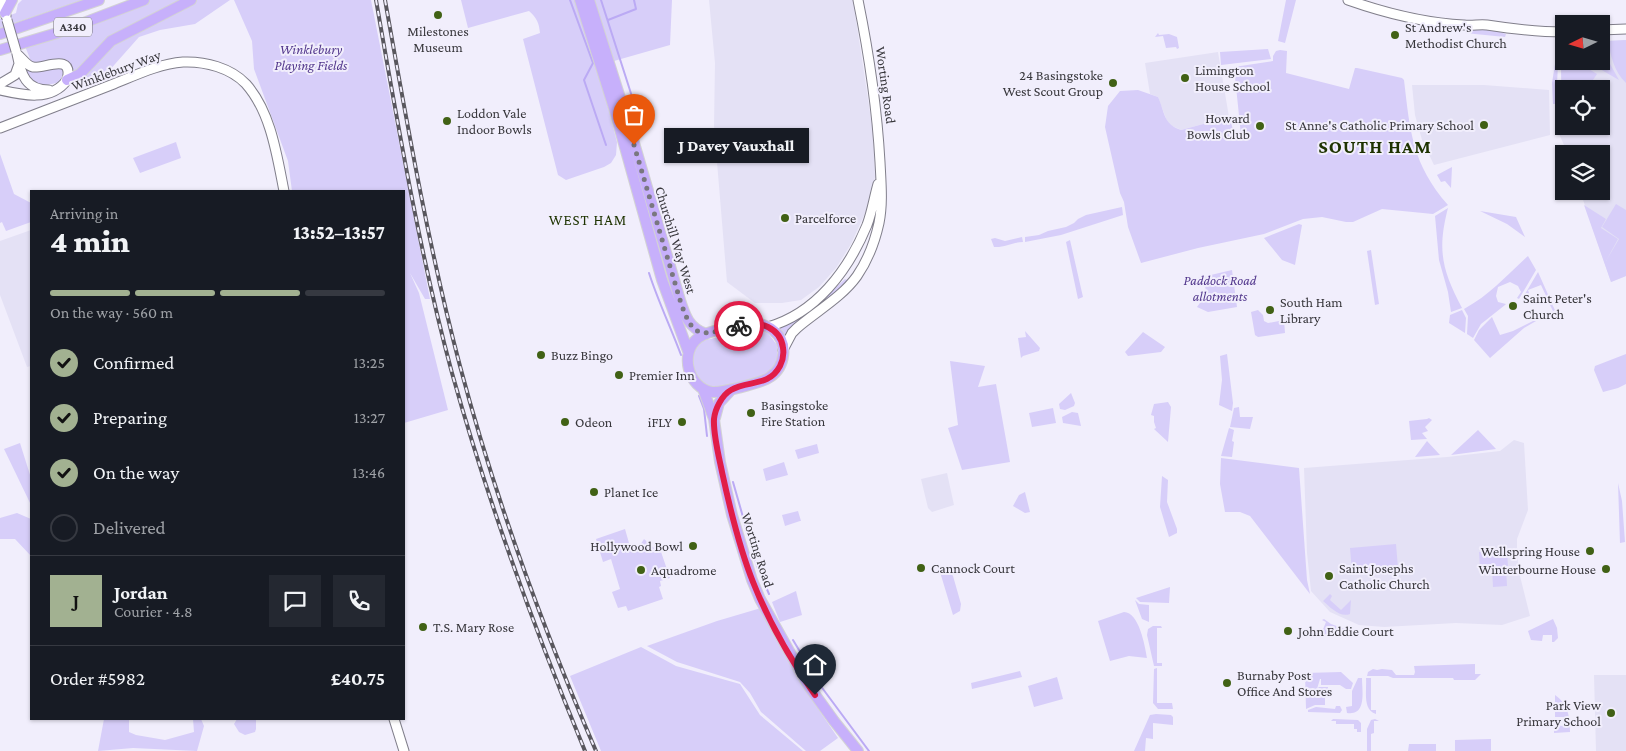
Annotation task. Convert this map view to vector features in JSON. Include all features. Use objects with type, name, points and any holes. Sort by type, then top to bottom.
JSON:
[{"type":"main road","points":[[6,17],[12,0]]},
{"type":"main road","name":"A340","points":[[0,34],[99,0]]},
{"type":"main road","name":"A340","points":[[0,50],[57,33],[144,0]]},
{"type":"main road","points":[[67,80],[80,74],[111,41],[191,0]]},
{"type":"main road","name":"Churchill Way West","points":[[580,0],[614,108],[662,280],[688,351]]},
{"type":"main road","name":"Churchill Way West","points":[[590,0],[680,300],[688,323],[697,331],[706,334]]},
{"type":"main road","points":[[754,324],[761,324],[774,330],[780,337],[783,350],[782,362],[776,372],[765,381],[731,390],[712,392],[697,385],[691,375],[687,360],[688,351],[698,338],[706,334],[754,324]]},
{"type":"main road","name":"Worting Road","points":[[704,389],[714,419],[720,462],[732,514],[752,580],[760,599],[808,685],[858,751]]},
{"type":"main road","points":[[714,419],[720,403],[731,390]]},
{"type":"street","points":[[1,0],[17,52],[23,64],[25,78],[31,86],[39,89],[55,90]]},
{"type":"street","name":"Worting Road","points":[[783,350],[792,333],[832,300],[859,273],[873,245],[879,223],[882,190],[873,89],[858,0]]},
{"type":"street","points":[[1348,0],[1419,20],[1464,25],[1486,25],[1524,31],[1555,32]]},
{"type":"street","points":[[1610,30],[1626,29]]},
{"type":"street","name":"Winklebury Way","points":[[0,128],[148,71],[183,62],[207,64],[231,72],[247,85],[258,101],[269,128],[284,190]]},
{"type":"street","points":[[0,90],[31,96],[46,94],[64,85],[67,80],[68,72],[62,64],[56,63],[35,67],[23,64]]},
{"type":"street","points":[[0,84],[15,75],[23,64]]},
{"type":"street","name":"Worting Road","points":[[768,327],[786,321],[798,314],[827,291],[857,247],[867,225],[881,175]]},
{"type":"street","points":[[394,720],[404,751]]},
{"type":"shaded area","points":[[709,0],[853,0],[873,132],[875,177],[866,211],[851,244],[836,268],[819,287],[801,300],[782,303],[755,303],[727,282],[714,126],[715,63]]},
{"type":"shaded area","points":[[1626,40],[1626,276],[1611,282],[1583,200],[1610,200],[1610,145],[1564,145],[1560,135],[1610,135],[1610,80],[1561,80],[1561,70],[1610,70],[1610,41]]},
{"type":"shaded area","name":"Limington House School","points":[[1218,52],[1229,117],[1181,130],[1168,124],[1158,97],[1150,94],[1145,63]]},
{"type":"shaded area","name":"St Anne's Catholic Primary School","points":[[1412,85],[1484,85],[1549,90],[1550,135],[1434,165],[1422,140],[1415,115]]},
{"type":"shaded area","points":[[30,230],[30,366],[27,367],[0,295],[0,241]]},
{"type":"shaded area","points":[[1514,440],[1524,443],[1528,510],[1517,539],[1517,553],[1519,572],[1530,616],[1502,625],[1456,623],[1384,627],[1359,625],[1330,612],[1311,591],[1307,553],[1304,468],[1500,451]]},
{"type":"shaded area","points":[[947,473],[954,505],[932,512],[928,508],[921,479]]},
{"type":"shaded area","name":"Park View Primary School","points":[[1594,675],[1626,675],[1626,751],[1596,751]]},
{"type":"green space","points":[[22,0],[82,0],[0,28],[0,19],[16,13],[18,4]]},
{"type":"green space","points":[[149,0],[230,0],[195,24],[160,30],[139,37],[100,81],[72,82],[68,65],[32,64],[25,46],[109,17]]},
{"type":"green space","name":"Winklebury Playing Fields","points":[[234,0],[371,0],[430,299],[425,299],[410,273],[419,293],[448,410],[405,423],[405,190],[292,190],[288,161],[254,69],[252,41]]},
{"type":"green space","points":[[461,0],[575,0],[597,64],[617,142],[616,155],[611,163],[566,180],[558,175],[523,39],[540,33],[537,21],[529,11],[468,28]]},
{"type":"green space","points":[[594,0],[672,0],[670,45],[614,61]]},
{"type":"green space","points":[[1286,0],[1296,0],[1285,43],[1278,41]]},
{"type":"green space","points":[[1465,29],[1493,30],[1506,34],[1505,37],[1465,33]]},
{"type":"green space","points":[[1158,33],[1159,35],[1169,34],[1177,37],[1179,48],[1166,48],[1163,36],[1155,37]]},
{"type":"green space","points":[[1626,40],[1626,83],[1616,69],[1610,50],[1610,41]]},
{"type":"green space","points":[[1268,49],[1271,59],[1221,65],[1220,52]]},
{"type":"green space","points":[[1276,51],[1287,51],[1286,73],[1349,89],[1355,68],[1402,78],[1404,80],[1411,131],[1420,161],[1436,190],[1448,205],[1433,214],[1382,209],[1353,222],[1322,217],[1303,219],[1264,234],[1198,248],[1141,263],[1128,227],[1124,202],[1120,193],[1105,127],[1108,106],[1120,91],[1138,90],[1158,97],[1165,117],[1171,124],[1181,130],[1229,117],[1233,129],[1241,135],[1234,67],[1273,61]]},
{"type":"green space","points":[[1555,64],[1555,70],[1558,70],[1557,80],[1555,80],[1555,104],[1553,104],[1552,83]]},
{"type":"green space","points":[[1610,64],[1619,80],[1602,70],[1610,70]]},
{"type":"green space","points":[[25,67],[62,67],[65,74],[62,81],[44,85],[30,79]]},
{"type":"green space","points":[[1561,70],[1590,70],[1597,74],[1593,80],[1561,80]]},
{"type":"green space","points":[[176,142],[181,158],[140,173],[133,158]]},
{"type":"green space","points":[[0,154],[14,194],[30,202],[30,222],[6,231],[2,222],[0,223]]},
{"type":"green space","points":[[1452,167],[1451,188],[1445,181],[1441,182],[1437,175]]},
{"type":"green space","points":[[1616,204],[1626,210],[1626,276],[1611,282],[1584,205],[1606,219],[1601,228],[1618,239],[1606,261],[1619,239],[1602,227]]},
{"type":"green space","points":[[1122,207],[1123,215],[1061,235],[1025,242],[1025,237],[1066,227],[1086,215]]},
{"type":"green space","points":[[1448,208],[1443,236],[1443,260],[1455,295],[1462,308],[1451,312],[1448,292],[1439,260],[1435,216]]},
{"type":"green space","points":[[1480,211],[1516,217],[1525,237],[1507,224]]},
{"type":"green space","points":[[1299,224],[1302,225],[1295,265],[1282,260],[1264,238]]},
{"type":"green space","points":[[1022,237],[1023,242],[998,247],[994,247],[991,239],[995,238],[1005,241]]},
{"type":"green space","points":[[1070,240],[1083,297],[1078,299],[1066,242]]},
{"type":"green space","points":[[1371,250],[1379,304],[1375,305],[1367,251]]},
{"type":"green space","points":[[1528,256],[1536,270],[1519,299],[1517,298],[1521,292],[1518,286],[1510,282],[1498,287],[1496,296],[1498,302],[1506,304],[1481,324],[1473,338],[1467,334],[1468,316],[1464,309],[1490,291]]},
{"type":"green space","name":"Paddock Road allotments","points":[[1232,270],[1237,307],[1208,312],[1197,307],[1202,300],[1208,299],[1204,282],[1199,283],[1198,278]]},
{"type":"green space","points":[[1538,272],[1550,299],[1548,300],[1541,285],[1528,290],[1532,302],[1524,303],[1522,299]]},
{"type":"green space","points":[[845,279],[849,283],[789,331],[783,340],[773,328],[832,291]]},
{"type":"green space","points":[[1552,304],[1555,310],[1524,328],[1490,358],[1474,340],[1479,330],[1492,317],[1500,335],[1513,331],[1553,311],[1550,305]]},
{"type":"green space","points":[[1258,310],[1263,315],[1264,321],[1268,323],[1284,320],[1285,333],[1258,337],[1255,335],[1251,312]]},
{"type":"green space","points":[[1462,310],[1466,318],[1465,333],[1449,323],[1450,315]]},
{"type":"green space","points":[[752,329],[768,333],[777,345],[778,358],[775,366],[766,376],[716,390],[707,388],[694,376],[691,355],[694,348],[702,341]]},
{"type":"green space","points":[[1025,331],[1040,348],[1039,351],[1021,358],[1018,338],[1026,337]]},
{"type":"green space","points":[[1143,332],[1165,347],[1161,352],[1128,356],[1125,352]]},
{"type":"green space","points":[[1227,354],[1233,403],[1232,411],[1219,405],[1222,380],[1220,356]]},
{"type":"green space","points":[[1626,354],[1626,384],[1603,392],[1594,370],[1595,366]]},
{"type":"green space","points":[[950,361],[985,366],[978,387],[996,384],[1010,462],[962,470],[948,428],[958,425]]},
{"type":"green space","points":[[1071,393],[1075,403],[1074,406],[1065,410],[1060,409],[1059,404]]},
{"type":"green space","points":[[1168,402],[1171,407],[1168,442],[1154,429],[1156,428],[1154,416],[1151,415],[1154,404]]},
{"type":"green space","points":[[1239,407],[1240,417],[1253,417],[1250,429],[1230,427],[1234,408]]},
{"type":"green space","points":[[1053,408],[1056,423],[1032,427],[1029,413]]},
{"type":"green space","points":[[1072,412],[1078,413],[1081,426],[1063,423],[1062,417]]},
{"type":"green space","points":[[1429,418],[1432,420],[1425,427],[1428,431],[1422,433],[1427,439],[1411,440],[1409,421]]},
{"type":"green space","points":[[1229,428],[1234,430],[1232,457],[1221,456]]},
{"type":"green space","points":[[1478,430],[1496,449],[1451,455]]},
{"type":"green space","points":[[1427,441],[1440,455],[1415,457]]},
{"type":"green space","points":[[20,443],[30,475],[30,503],[4,449]]},
{"type":"green space","points":[[817,444],[819,453],[798,459],[795,450]]},
{"type":"green space","points":[[1221,458],[1299,468],[1307,580],[1310,594],[1250,516],[1240,512],[1225,512],[1220,484]]},
{"type":"green space","points":[[784,462],[788,475],[766,481],[763,469]]},
{"type":"green space","points":[[1162,476],[1168,480],[1167,502],[1177,529],[1177,533],[1169,537],[1160,507]]},
{"type":"green space","points":[[1618,483],[1622,501],[1625,542],[1620,543]]},
{"type":"green space","points":[[1025,492],[1030,512],[1025,513],[1013,506],[1019,495]]},
{"type":"green space","points":[[798,511],[801,521],[785,526],[782,515]]},
{"type":"green space","points":[[17,513],[30,519],[30,555],[15,539],[0,539],[0,518]]},
{"type":"green space","name":"Aquadrome","points":[[625,529],[629,543],[639,547],[644,539],[654,548],[651,553],[660,549],[670,578],[660,581],[661,586],[659,587],[663,599],[628,611],[626,606],[618,608],[612,592],[620,589],[611,559],[603,562],[596,539]]},
{"type":"green space","points":[[1396,544],[1398,568],[1352,572],[1350,548]]},
{"type":"green space","points":[[1507,550],[1507,586],[1493,587],[1492,568],[1480,568],[1479,552]]},
{"type":"green space","points":[[942,570],[950,572],[953,576],[961,604],[960,611],[953,615],[940,572]]},
{"type":"green space","points":[[1170,587],[1169,603],[1140,602],[1136,598]]},
{"type":"green space","points":[[796,591],[802,615],[780,622],[772,602]]},
{"type":"green space","points":[[1330,594],[1332,596],[1330,600],[1341,610],[1351,600],[1350,614],[1339,613],[1323,601]]},
{"type":"green space","points":[[1135,600],[1139,604],[1149,605],[1149,622],[1142,619]]},
{"type":"green space","points":[[761,608],[800,682],[838,738],[820,751],[806,751],[761,712],[750,693],[740,682],[677,662],[647,646],[717,621]]},
{"type":"green space","points":[[1124,612],[1129,613],[1137,623],[1143,638],[1147,658],[1129,656],[1110,661],[1098,621]]},
{"type":"green space","points":[[1324,619],[1331,624],[1359,634],[1315,635],[1318,631],[1322,632],[1326,622],[1322,620]]},
{"type":"green space","points":[[1553,619],[1557,628],[1558,638],[1554,642],[1552,642],[1552,635],[1543,635],[1542,641],[1531,640],[1528,631]]},
{"type":"green space","points":[[1153,626],[1161,626],[1162,628],[1157,628],[1157,663],[1162,663],[1162,666],[1154,666],[1147,635],[1148,629]]},
{"type":"green space","points":[[641,647],[676,666],[740,684],[760,715],[803,751],[601,751],[570,676]]},
{"type":"green space","points":[[1475,664],[1475,674],[1481,674],[1475,680],[1367,676],[1368,672],[1373,669],[1392,670],[1396,675],[1414,675],[1414,666]]},
{"type":"green space","points":[[1157,668],[1157,703],[1172,703],[1173,709],[1158,709],[1153,703],[1154,669]]},
{"type":"green space","points":[[1020,671],[1022,677],[972,689],[971,683]]},
{"type":"green space","points":[[1341,672],[1353,683],[1351,689],[1346,689],[1340,685],[1321,685],[1320,679],[1317,689],[1319,687],[1328,687],[1328,689],[1325,689],[1325,705],[1315,705],[1306,709],[1305,673]]},
{"type":"green space","points":[[1057,677],[1063,699],[1034,707],[1028,686]]},
{"type":"green space","points":[[1358,678],[1362,678],[1363,696],[1361,707],[1358,711],[1347,713],[1346,707],[1352,706],[1352,691]]},
{"type":"green space","points":[[1366,678],[1371,678],[1371,710],[1376,710],[1376,714],[1372,712],[1367,704]]},
{"type":"green space","points":[[1555,695],[1565,706],[1570,732],[1554,733],[1554,727],[1557,725],[1562,726],[1567,722],[1565,717],[1555,717]]},
{"type":"green space","points":[[1336,706],[1340,706],[1342,710],[1340,713],[1308,712],[1308,710],[1316,707],[1335,709]]},
{"type":"green space","points":[[1150,715],[1171,715],[1173,717],[1173,725],[1153,723],[1153,739],[1146,738],[1145,751],[1134,751]]},
{"type":"green space","points":[[1333,719],[1358,720],[1361,723],[1361,732],[1357,732],[1357,729],[1354,729],[1354,724],[1336,724],[1336,721],[1331,721]]},
{"type":"green space","points":[[104,720],[129,720],[129,732],[165,740],[194,732],[193,720],[201,720],[204,726],[197,751],[133,748],[98,751]]},
{"type":"green space","points":[[236,720],[256,720],[256,729],[255,732],[245,735],[239,732],[234,724]]},
{"type":"green space","points":[[1371,720],[1379,721],[1374,721],[1374,733],[1371,734],[1371,751],[1367,751],[1367,729]]},
{"type":"green space","points":[[1491,739],[1491,751],[1455,751],[1455,740]]},
{"type":"green space","points":[[1409,744],[1436,744],[1436,751],[1408,751]]},
{"type":"waterway","points":[[570,0],[593,63],[584,80],[606,145]]},
{"type":"waterway","points":[[601,0],[636,109]]},
{"type":"waterway","points":[[608,20],[636,9],[634,0]]},
{"type":"waterway","points":[[649,273],[681,355]]},
{"type":"waterway","points":[[699,396],[704,409],[707,436]]},
{"type":"waterway","points":[[733,482],[757,566],[769,594]]},
{"type":"waterway","points":[[793,640],[820,685],[869,751]]},
{"type":"railway","points":[[376,0],[419,234],[452,373],[496,517],[548,658],[585,751]]},
{"type":"railway","points":[[385,0],[428,229],[460,366],[504,513],[538,609],[596,751]]},
{"type":"way so far","points":[[634,145],[688,323],[697,331],[706,334],[739,326]]},
{"type":"place","name":"Milestones Museum","points":[[438,15]]},
{"type":"place","name":"St Andrew's Methodist Church","points":[[1395,35]]},
{"type":"place","name":"Limington House School","points":[[1185,78]]},
{"type":"place","name":"24 Basingstoke West Scout Group","points":[[1113,83]]},
{"type":"place","name":"Loddon Vale Indoor Bowls","points":[[447,121]]},
{"type":"place","name":"St Anne's Catholic Primary School","points":[[1484,125]]},
{"type":"place","name":"Howard Bowls Club","points":[[1260,126]]},
{"type":"place","name":"J Davey Vauxhall","points":[[634,145]]},
{"type":"place","name":"Parcelforce","points":[[785,218]]},
{"type":"place","name":"Saint Peter's Church","points":[[1513,306]]},
{"type":"place","name":"South Ham Library","points":[[1270,310]]},
{"type":"place","name":"Buzz Bingo","points":[[541,355]]},
{"type":"place","name":"Premier Inn","points":[[619,375]]},
{"type":"place","name":"Basingstoke Fire Station","points":[[751,413]]},
{"type":"place","name":"Odeon","points":[[565,422]]},
{"type":"place","name":"iFLY","points":[[682,422]]},
{"type":"place","name":"Planet Ice","points":[[594,492]]},
{"type":"place","name":"Hollywood Bowl","points":[[693,546]]},
{"type":"place","name":"Wellspring House","points":[[1590,551]]},
{"type":"place","name":"Cannock Court","points":[[921,568]]},
{"type":"place","name":"Winterbourne House","points":[[1606,569]]},
{"type":"place","name":"Aquadrome","points":[[641,570]]},
{"type":"place","name":"Saint Josephs Catholic Church","points":[[1329,576]]},
{"type":"place","name":"T.S. Mary Rose","points":[[423,627]]},
{"type":"place","name":"John Eddie Court","points":[[1288,631]]},
{"type":"place","name":"Burnaby Post Office And Stores","points":[[1227,683]]},
{"type":"place","name":"Park View Primary School","points":[[1611,713]]},
{"type":"district","name":"SOUTH HAM","points":[[1375,146]]},
{"type":"district","name":"WEST HAM","points":[[588,220]]},
{"type":"route","points":[[739,326],[761,324],[774,330],[780,337],[783,358],[772,376],[765,381],[731,390],[720,403],[714,419],[720,462],[732,514],[752,580],[760,599],[795,664],[815,695]]}]
